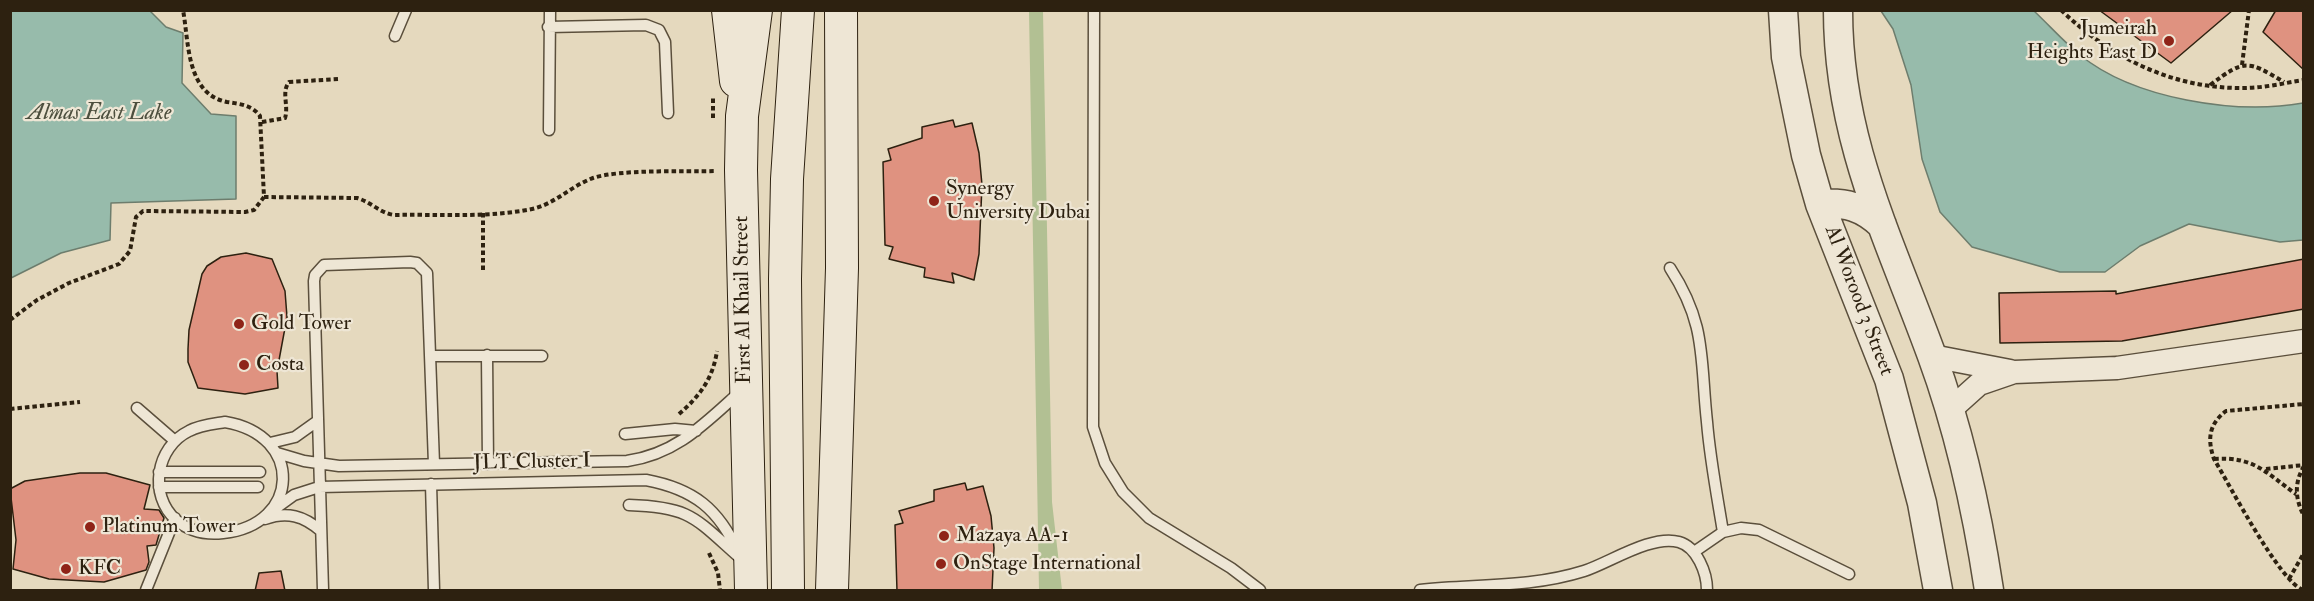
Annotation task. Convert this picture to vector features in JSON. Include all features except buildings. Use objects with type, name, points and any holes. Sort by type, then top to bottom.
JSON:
[{"type":"main road","points":[[728,10],[728,121]]},
{"type":"main road","name":"First Al Khail Street","points":[[747,576],[746,386],[720,171],[728,121],[756,10]]},
{"type":"main road","name":"First Al Khail Street","points":[[788,591],[785,279],[787,179],[798,10]]},
{"type":"main road","points":[[832,591],[842,268],[841,10]]},
{"type":"street","name":"Al Worood 3 Street","points":[[1783,10],[1786,57],[1806,156],[1820,204],[1889,380],[1922,503],[1938,591]]},
{"type":"street","points":[[1838,10],[1838,43],[1852,136],[1865,182],[1932,356],[1950,410],[1967,472],[1989,591]]},
{"type":"street","points":[[1820,204],[1839,202],[1856,206],[1870,214],[1882,225]]},
{"type":"street","points":[[1932,356],[2014,372],[2117,368],[2304,341]]},
{"type":"street","points":[[1950,410],[1979,384],[2014,372]]},
{"type":"lane","points":[[395,36],[406,10]]},
{"type":"lane","points":[[1094,10],[1093,427],[1105,463],[1123,492],[1149,518],[1231,568],[1260,591]]},
{"type":"lane","points":[[549,130],[548,17],[646,25],[659,30],[665,42],[668,113]]},
{"type":"lane","points":[[323,591],[316,422],[314,281],[318,269],[324,266],[410,262],[423,267],[428,280],[434,464]]},
{"type":"lane","points":[[1670,268],[1686,293],[1697,320],[1702,348],[1710,450],[1723,531]]},
{"type":"lane","points":[[487,355],[488,464]]},
{"type":"lane","points":[[430,356],[542,356]]},
{"type":"lane","name":"JLT Cluster I","points":[[175,441],[189,431],[225,422],[253,429],[274,448],[318,463],[339,466],[644,459],[668,450],[696,431],[746,386]]},
{"type":"lane","points":[[137,408],[175,441],[167,450],[159,472],[162,498],[175,519],[147,591]]},
{"type":"lane","points":[[274,448],[296,437],[316,422]]},
{"type":"lane","points":[[625,434],[675,429],[696,431]]},
{"type":"lane","name":"JLT Cluster I","points":[[272,511],[282,482],[282,467],[274,448]]},
{"type":"lane","points":[[159,472],[260,472]]},
{"type":"lane","name":"JLT Cluster I","points":[[175,519],[199,533],[215,534],[243,530],[262,520],[294,495],[319,487],[628,480],[667,484],[703,502],[719,517],[747,576]]},
{"type":"lane","points":[[431,484],[434,591]]},
{"type":"lane","points":[[159,487],[258,487]]},
{"type":"lane","points":[[629,505],[665,506],[690,515],[747,576]]},
{"type":"lane","points":[[262,520],[275,516],[294,516],[312,522],[321,531]]},
{"type":"lane","points":[[1694,552],[1723,531],[1741,528],[1759,530],[1850,574]]},
{"type":"lane","points":[[1420,591],[1539,583],[1584,571],[1664,540],[1680,542],[1694,552],[1702,566],[1707,591]]},
{"type":"path","points":[[10,320],[37,300],[69,283],[119,264],[130,251],[136,217],[143,211],[245,212],[254,210],[264,197],[262,122],[252,107],[217,99],[198,82],[193,70],[183,10]]},
{"type":"path","points":[[2061,10],[2107,49],[2139,66],[2173,79],[2208,86],[2245,88],[2304,80]]},
{"type":"path","points":[[2242,65],[2249,10]]},
{"type":"path","points":[[2208,86],[2234,67],[2242,65],[2259,66],[2285,82]]},
{"type":"path","points":[[262,122],[285,118],[285,88],[289,82],[338,79]]},
{"type":"path","points":[[713,91],[728,121]]},
{"type":"path","points":[[264,197],[357,198],[370,203],[381,212],[394,215],[483,213],[534,209],[558,199],[580,184],[604,176],[720,171]]},
{"type":"path","points":[[483,213],[483,273]]},
{"type":"path","points":[[671,417],[679,414],[704,389],[713,368],[718,345]]},
{"type":"path","points":[[10,409],[80,402]]},
{"type":"path","points":[[2303,591],[2282,571],[2214,459],[2209,445],[2211,428],[2226,411],[2304,404]]},
{"type":"path","points":[[2214,459],[2241,459],[2266,470],[2296,494]]},
{"type":"path","points":[[2266,470],[2304,466],[2297,482],[2296,494],[2304,516]]},
{"type":"path","points":[[2297,482],[2304,480]]},
{"type":"path","points":[[703,544],[718,573],[720,591]]},
{"type":"path","points":[[2289,579],[2304,553]]},
{"type":"shaded area","points":[[1029,11],[1043,11],[1052,502],[1062,590],[1039,590]]},
{"type":"water","name":"Almas East Lake","points":[[11,10],[150,11],[166,27],[183,33],[182,83],[211,114],[236,116],[236,199],[111,203],[110,240],[61,253],[11,278]]},
{"type":"water","points":[[1881,11],[2034,11],[2074,50],[2102,70],[2128,83],[2157,93],[2217,105],[2247,107],[2303,103],[2303,240],[2280,242],[2189,224],[2140,246],[2105,272],[2060,272],[1972,247],[1940,212],[1922,159],[1911,85],[1893,29]]},
{"type":"place","name":"Jumeirah Heights East D","points":[[2169,41]]},
{"type":"place","name":"Synergy University Dubai","points":[[934,201]]},
{"type":"place","name":"Gold Tower","points":[[239,324]]},
{"type":"place","name":"Costa","points":[[244,365]]},
{"type":"place","name":"Platinum Tower","points":[[90,527]]},
{"type":"place","name":"Mazaya AA-1","points":[[944,536]]},
{"type":"place","name":"OnStage International","points":[[941,564]]},
{"type":"place","name":"KFC","points":[[66,569]]}]
